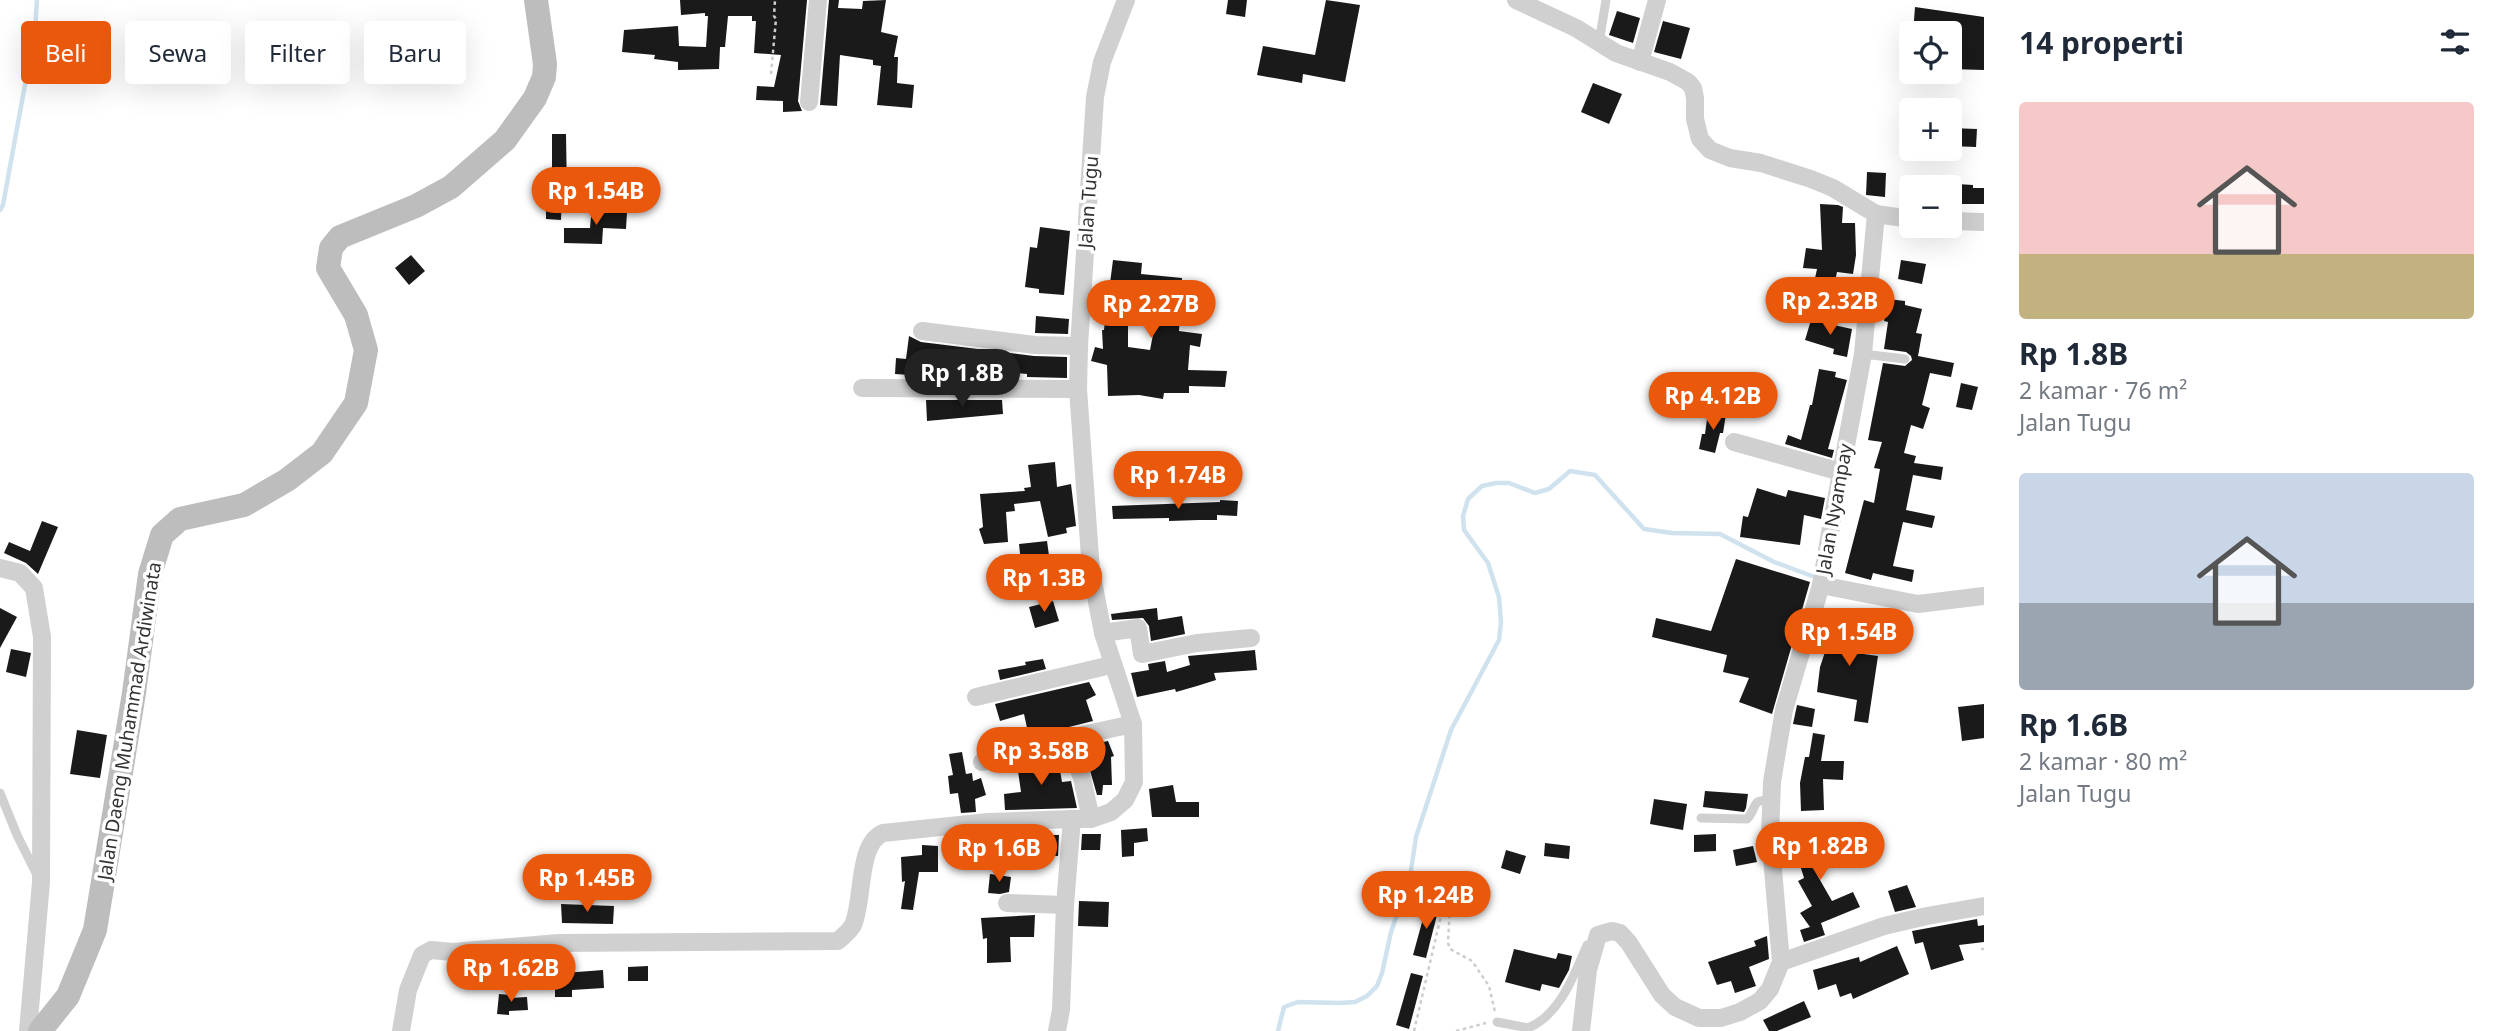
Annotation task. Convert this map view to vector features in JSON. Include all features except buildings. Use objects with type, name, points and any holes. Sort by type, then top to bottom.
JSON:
[{"type":"main road","name":"Jalan Daeng Muhammad Ardiwinata","points":[[40,1031],[68,996],[95,930],[134,693],[150,574],[162,535],[180,519],[244,505],[287,480],[322,453],[356,403],[366,350],[356,315],[328,268],[331,248],[340,237],[416,206],[451,187],[505,141],[535,98],[544,77],[539,1]]},
{"type":"street","points":[[809,102],[818,0]]},
{"type":"street","name":"Jalan Tugu","points":[[401,1031],[408,990],[422,956],[430,950],[453,952],[558,943],[838,941],[852,928],[864,866],[874,837],[883,833],[988,822],[1090,819],[1111,812],[1125,800],[1134,782],[1133,724],[1130,709],[1111,665],[1091,571],[1078,389],[1095,97],[1102,62],[1126,0]]},
{"type":"street","points":[[1516,0],[1576,28],[1616,53],[1670,72],[1688,82],[1695,98],[1695,119],[1700,139],[1710,150],[1730,158],[1760,163],[1811,178],[1876,214],[1899,217]]},
{"type":"street","points":[[1640,62],[1657,0]]},
{"type":"street","name":"Jalan Nyampay","points":[[1781,962],[1770,835],[1771,801],[1784,710],[1821,585],[1863,354],[1876,214]]},
{"type":"street","points":[[1962,221],[1984,222]]},
{"type":"street","points":[[922,331],[1035,345],[1079,346]]},
{"type":"street","points":[[862,388],[1078,389]]},
{"type":"street","points":[[1734,442],[1841,472]]},
{"type":"street","points":[[0,568],[20,573],[34,588],[42,636],[41,882],[28,1031]]},
{"type":"street","points":[[1821,585],[1918,604],[1984,596]]},
{"type":"street","points":[[1103,634],[1138,628],[1142,654],[1197,643],[1251,638]]},
{"type":"street","points":[[976,696],[1111,665]]},
{"type":"street","points":[[982,762],[1068,738],[1133,724]]},
{"type":"street","points":[[1068,738],[1082,778],[1090,819]]},
{"type":"street","points":[[1057,1031],[1061,1010],[1072,819]]},
{"type":"street","points":[[1007,903],[1065,905]]},
{"type":"street","points":[[1581,1031],[1588,970],[1598,935],[1612,931],[1620,933],[1662,995],[1675,1007],[1699,1018],[1721,1018],[1760,1001],[1770,989],[1781,962],[1884,926],[1984,906]]},
{"type":"lane","points":[[1599,43],[1606,0]]},
{"type":"lane","points":[[1863,354],[1905,359]]},
{"type":"lane","points":[[0,793],[17,835],[41,882]]},
{"type":"lane","points":[[1700,818],[1748,820],[1759,800],[1771,801]]},
{"type":"lane","points":[[1497,1022],[1528,1028],[1547,1017],[1569,985],[1588,943],[1598,935]]},
{"type":"path","points":[[771,74],[776,38],[775,0]]},
{"type":"path","points":[[1414,1031],[1444,904],[1448,903],[1450,949],[1472,961],[1489,986],[1497,1022],[1480,1023],[1456,1031]]},
{"type":"waterway","points":[[0,210],[35,30],[37,0]]},
{"type":"waterway","points":[[1278,1031],[1284,1007],[1298,1002],[1355,1002],[1367,996],[1377,986],[1382,973],[1391,932],[1410,877],[1416,837],[1451,730],[1499,640],[1499,597],[1488,563],[1464,530],[1463,516],[1468,499],[1482,486],[1509,483],[1535,493],[1549,489],[1570,471],[1595,475],[1644,529],[1672,533],[1720,534],[1774,562],[1812,576]]}]
